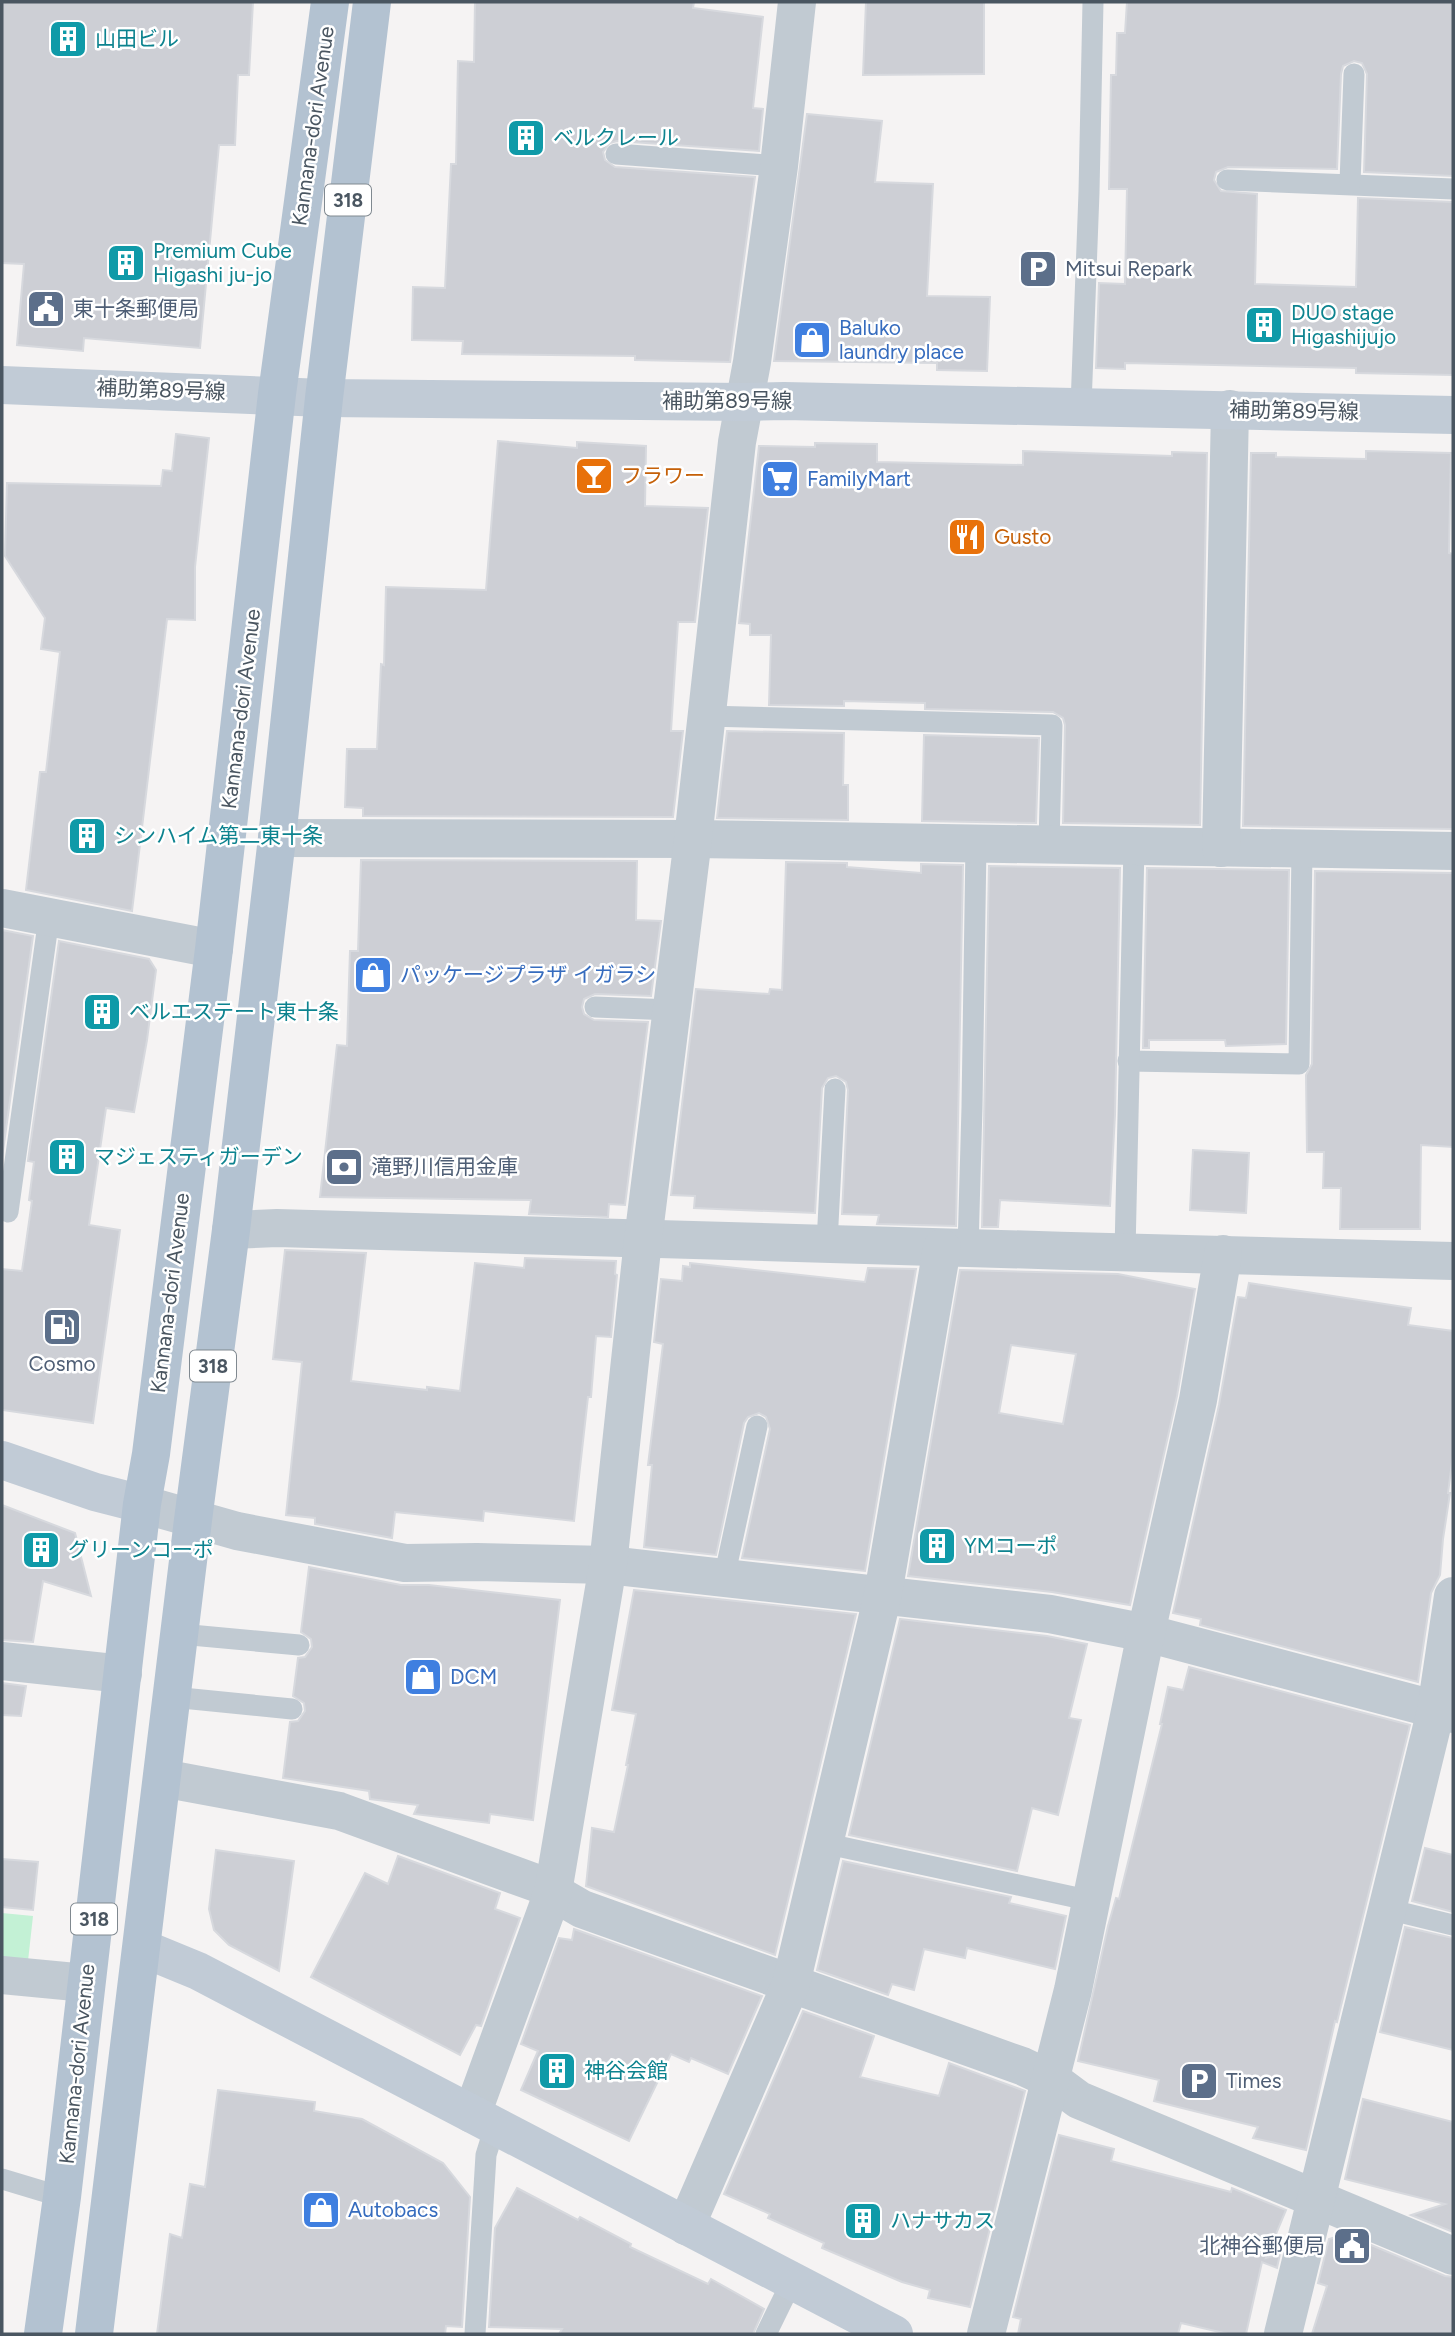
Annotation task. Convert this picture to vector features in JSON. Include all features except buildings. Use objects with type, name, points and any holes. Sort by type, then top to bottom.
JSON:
[{"type":"main road","name":"Kannana-dori Avenue","points":[[43,2334],[62,2197],[142,1504],[214,949],[277,394],[330,2]]},
{"type":"main road","name":"Kannana-dori Avenue","points":[[94,2334],[278,838],[324,398],[372,2]]},
{"type":"street","points":[[484,2120],[553,1892],[608,1564],[643,1240],[693,839],[737,442],[779,166],[797,2]]},
{"type":"street","name":"補助第89号線","points":[[2,385],[277,394],[324,398],[784,401],[1453,415]]},
{"type":"street","points":[[1221,848],[1230,409]]},
{"type":"street","points":[[278,838],[693,839],[1453,851]]},
{"type":"street","points":[[2,908],[214,949]]},
{"type":"street","points":[[231,1230],[277,1228],[1453,1261]]},
{"type":"street","points":[[686,2225],[791,1984],[883,1594],[955,1248]]},
{"type":"street","points":[[986,2334],[1052,2080],[1092,1901],[1146,1633],[1198,1400],[1223,1254]]},
{"type":"street","points":[[2,1460],[95,1492],[193,1520],[405,1563],[608,1564],[1050,1614],[1146,1633],[1445,1712]]},
{"type":"street","points":[[1283,2334],[1387,1909],[1445,1712],[1453,1597]]},
{"type":"street","points":[[2,1661],[123,1674]]},
{"type":"street","points":[[162,1778],[339,1811],[539,1884],[582,1909],[1022,2066],[1052,2080],[1079,2100],[1453,2256]]},
{"type":"street","points":[[142,1948],[198,1971],[894,2334]]},
{"type":"street","points":[[2,1975],[86,1983]]},
{"type":"lane","points":[[1081,407],[1093,2]]},
{"type":"lane","points":[[1350,183],[1354,74]]},
{"type":"lane","points":[[616,154],[779,166]]},
{"type":"lane","points":[[1227,180],[1453,189]]},
{"type":"lane","points":[[706,716],[1052,725],[1049,844]]},
{"type":"lane","points":[[955,1248],[976,844]]},
{"type":"lane","points":[[1125,1252],[1134,846]]},
{"type":"lane","points":[[1128,1061],[1298,1064],[1302,849]]},
{"type":"lane","points":[[8,1212],[49,917]]},
{"type":"lane","points":[[595,1007],[672,1010]]},
{"type":"lane","points":[[827,1243],[835,1089]]},
{"type":"lane","points":[[724,1578],[757,1426]]},
{"type":"lane","points":[[180,1634],[299,1645]]},
{"type":"lane","points":[[172,1697],[292,1709]]},
{"type":"lane","points":[[823,1843],[1092,1901]]},
{"type":"lane","points":[[1387,1909],[1453,1925]]},
{"type":"lane","points":[[475,2334],[485,2155],[484,2120]]},
{"type":"lane","points":[[2,2179],[62,2197]]},
{"type":"lane","points":[[766,2334],[792,2281]]},
{"type":"green space","points":[[2,1913],[33,1916],[28,1961],[2,1958]]},
{"type":"place","name":"山田ビル","points":[[68,39]]},
{"type":"place","name":"ベルクレール","points":[[526,138]]},
{"type":"place","name":"Premium Cube Higashi ju-jo","points":[[126,263]]},
{"type":"place","name":"Mitsui Repark","points":[[1038,269]]},
{"type":"place","name":"東十条郵便局","points":[[46,309]]},
{"type":"place","name":"DUO stage Higashijujo","points":[[1264,325]]},
{"type":"place","name":"Baluko laundry place","points":[[812,340]]},
{"type":"place","name":"フラワー","points":[[594,476]]},
{"type":"place","name":"FamilyMart","points":[[780,479]]},
{"type":"place","name":"Gusto","points":[[967,537]]},
{"type":"place","name":"シンハイム第二東十条","points":[[87,836]]},
{"type":"place","name":"パッケージプラザ イガラシ","points":[[373,975]]},
{"type":"place","name":"ベルエステート東十条","points":[[102,1012]]},
{"type":"place","name":"マジェスティガーデン","points":[[67,1157]]},
{"type":"place","name":"滝野川信用金庫","points":[[344,1167]]},
{"type":"place","name":"Cosmo","points":[[62,1327]]},
{"type":"place","name":"YMコーポ","points":[[937,1546]]},
{"type":"place","name":"グリーンコーポ","points":[[41,1550]]},
{"type":"place","name":"DCM","points":[[423,1677]]},
{"type":"place","name":"神谷会館","points":[[557,2071]]},
{"type":"place","name":"Times","points":[[1199,2081]]},
{"type":"place","name":"Autobacs","points":[[321,2210]]},
{"type":"place","name":"ハナサカス","points":[[863,2221]]},
{"type":"place","name":"北神谷郵便局","points":[[1352,2246]]}]
